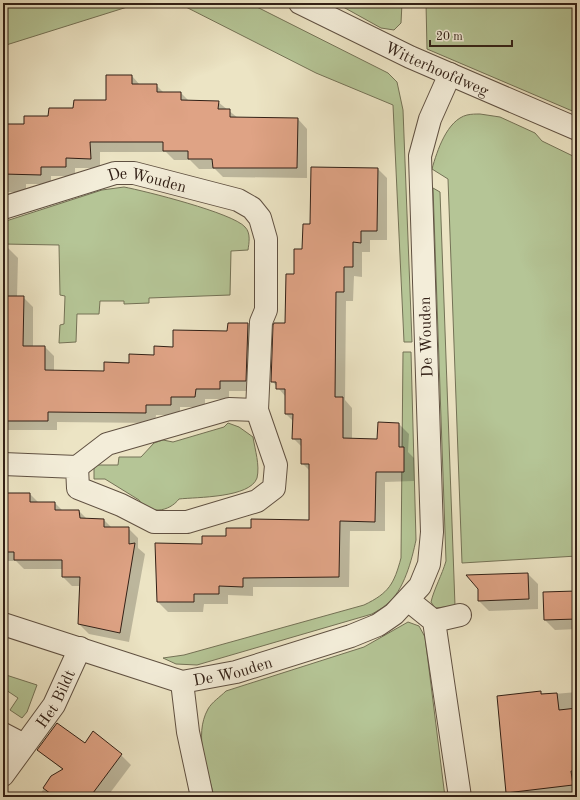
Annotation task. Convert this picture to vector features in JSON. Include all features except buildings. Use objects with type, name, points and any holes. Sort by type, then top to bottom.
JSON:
[{"type":"street","name":"Witterhoofdweg","points":[[300,3],[410,57],[577,129]]},
{"type":"street","name":"De Wouden","points":[[3,624],[182,682],[236,672],[351,636],[378,624],[394,614],[420,586],[429,564],[432,532],[420,156],[430,119],[450,74]]},
{"type":"street","name":"De Wouden","points":[[3,208],[115,174],[134,173],[238,200],[252,208],[260,218],[266,238],[266,310],[261,322],[260,385],[257,410],[276,465],[274,488],[257,501],[187,522],[154,522],[121,505],[78,488],[77,467]]},
{"type":"street","points":[[3,464],[77,467],[107,444],[229,409],[257,410]]},
{"type":"street","points":[[408,600],[434,621],[460,797]]},
{"type":"street","points":[[434,621],[460,615]]},
{"type":"street","name":"Het Bildt","points":[[3,775],[54,705],[80,648]]},
{"type":"street","points":[[182,682],[188,732],[202,797]]},
{"type":"street","points":[[3,734],[24,745]]},
{"type":"green space","points":[[3,3],[140,3],[3,46]]},
{"type":"green space","points":[[178,3],[249,3],[388,73],[397,82],[403,110],[412,342],[404,342],[393,105],[316,73]]},
{"type":"green space","points":[[336,3],[402,3],[401,23],[394,30],[381,28]]},
{"type":"green space","points":[[426,3],[577,3],[577,113],[427,49]]},
{"type":"green space","points":[[480,114],[500,117],[535,133],[542,141],[577,158],[577,556],[462,563],[448,179],[432,169],[440,145],[448,130],[454,123],[467,115]]},
{"type":"green space","points":[[124,187],[207,209],[237,221],[247,229],[249,235],[248,250],[231,251],[230,295],[149,298],[149,303],[124,304],[124,301],[100,301],[99,314],[77,314],[76,342],[59,343],[60,325],[64,324],[65,296],[60,295],[59,245],[3,244],[3,222],[102,190]]},
{"type":"green space","points":[[433,188],[440,192],[455,606],[435,608],[431,602],[446,561]]},
{"type":"green space","points":[[403,352],[411,352],[416,540],[403,583],[393,598],[384,607],[372,614],[197,665],[176,664],[163,658],[184,655],[364,605],[385,592],[389,587],[396,575],[401,558]]},
{"type":"green space","points":[[228,423],[239,427],[253,437],[258,463],[258,473],[257,478],[252,485],[244,489],[234,493],[210,497],[179,499],[170,507],[153,510],[143,505],[139,500],[105,479],[94,479],[94,465],[118,465],[119,457],[141,457],[154,443],[163,440],[173,442],[224,427]]},
{"type":"green space","points":[[408,622],[419,626],[425,637],[445,797],[214,797],[203,753],[202,730],[208,709],[216,700],[226,691],[364,647]]},
{"type":"green space","points":[[3,674],[37,685],[27,712],[22,718],[10,710],[18,698],[3,688]]}]
